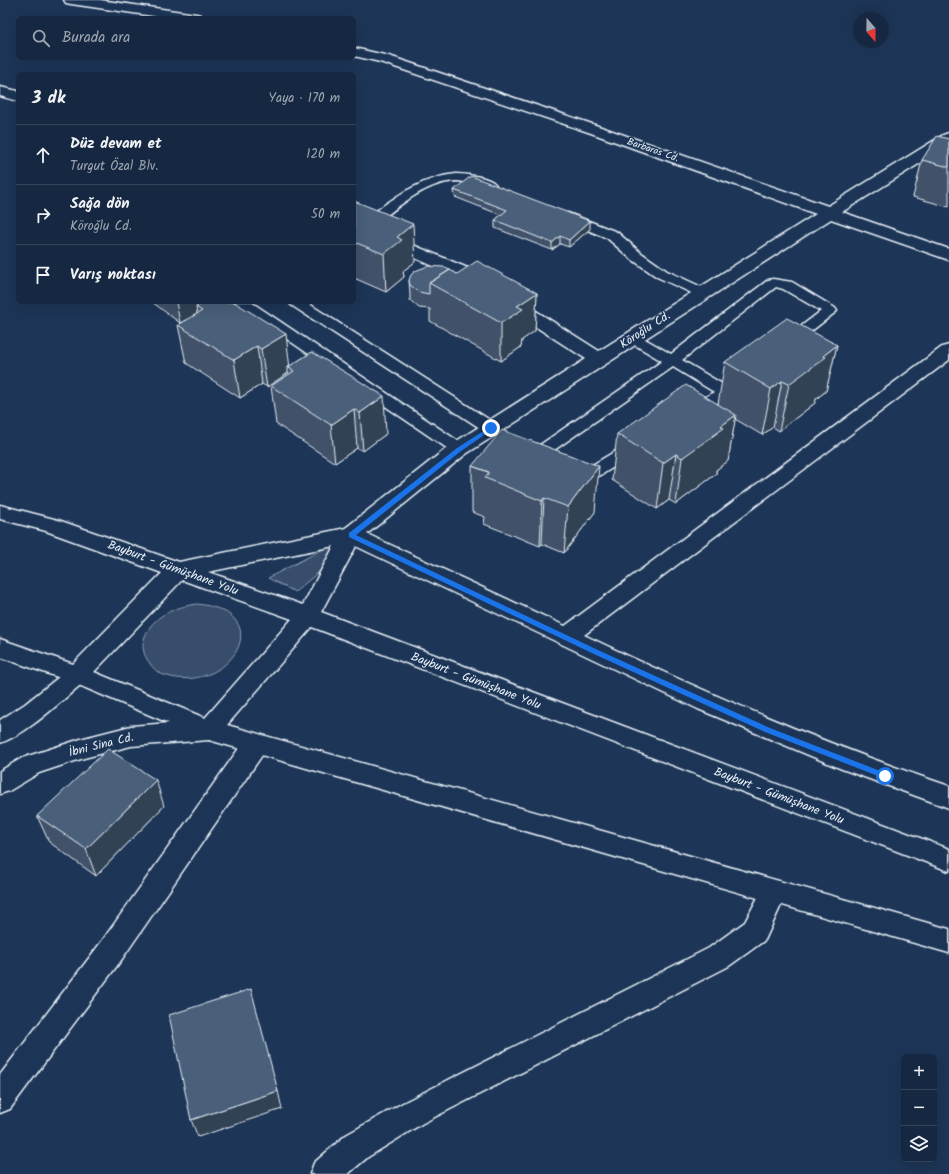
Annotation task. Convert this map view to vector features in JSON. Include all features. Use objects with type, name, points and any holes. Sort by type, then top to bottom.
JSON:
[{"type":"main road","points":[[71,0],[182,16]]},
{"type":"main road","name":"Barbaros Cd.","points":[[356,52],[384,59],[596,130],[949,255]]},
{"type":"main road","points":[[0,91],[16,95]]},
{"type":"main road","name":"Köroğlu Cd.","points":[[351,535],[459,449],[830,212],[949,138]]},
{"type":"main road","points":[[358,227],[464,273],[599,359]]},
{"type":"main road","points":[[566,637],[949,351]]},
{"type":"main road","name":"Bayburt - Gümüşhane Yolu","points":[[0,512],[51,525],[308,616],[949,860]]},
{"type":"main road","points":[[209,730],[308,616],[351,535]]},
{"type":"main road","points":[[0,733],[33,711],[77,675],[178,570],[351,535],[598,653],[768,730],[885,776],[949,796]]},
{"type":"main road","points":[[0,648],[77,675],[209,730],[774,892],[949,940]]},
{"type":"main road","name":"İbni Sina Cd.","points":[[0,784],[31,765],[84,748],[131,736],[209,730]]},
{"type":"main road","points":[[0,1099],[112,950],[256,744]]},
{"type":"main road","points":[[325,1174],[357,1146],[413,1113],[720,957],[755,932],[774,892]]},
{"type":"lane","points":[[358,227],[407,196],[426,186],[451,178],[476,180],[505,191]]},
{"type":"lane","points":[[555,212],[612,235],[635,255],[662,274],[703,293]]},
{"type":"lane","points":[[773,283],[787,285],[830,311],[726,392],[595,471],[571,481],[554,479],[541,474],[542,451],[672,361],[773,283]]},
{"type":"lane","points":[[245,304],[459,449]]},
{"type":"lane","points":[[299,304],[491,428]]},
{"type":"lane","points":[[633,338],[726,392]]},
{"type":"shaded area","points":[[329,546],[339,555],[295,592],[268,578]]},
{"type":"shaded area","points":[[197,604],[223,611],[237,622],[241,636],[236,651],[225,665],[208,674],[187,679],[161,674],[152,667],[143,649],[143,641],[148,631],[158,618],[165,614],[181,607]]},
{"type":"building","points":[[937,136],[949,139],[949,167],[922,160]]},
{"type":"building","points":[[471,176],[590,221],[569,240],[560,236],[552,243],[495,220],[507,210],[454,190]]},
{"type":"building","points":[[356,202],[413,224],[397,237],[402,240],[384,254],[356,243]]},
{"type":"building","points":[[477,261],[537,293],[517,306],[523,309],[501,323],[429,283],[450,270],[457,274]]},
{"type":"building","points":[[428,266],[443,267],[450,270],[429,283],[429,294],[419,292],[410,285],[409,280],[415,271]]},
{"type":"building","points":[[201,304],[237,304],[286,334],[261,349],[257,346],[234,360],[178,325],[202,311],[196,307]]},
{"type":"building","points":[[787,318],[837,345],[823,356],[826,357],[789,384],[782,381],[771,389],[725,362]]},
{"type":"building","points":[[312,352],[384,396],[360,413],[354,409],[331,425],[271,386],[294,371],[288,367]]},
{"type":"building","points":[[686,385],[736,415],[721,426],[724,428],[682,458],[676,454],[663,463],[617,434]]},
{"type":"building","points":[[502,430],[599,466],[568,507],[544,498],[542,501],[485,478],[489,472],[472,466]]},
{"type":"building","points":[[108,749],[156,780],[86,849],[37,816]]},
{"type":"building","points":[[251,989],[278,1091],[191,1120],[169,1015]]},
{"type":"route","points":[[491,428],[459,449],[351,535],[598,653],[768,730],[885,776]]}]
